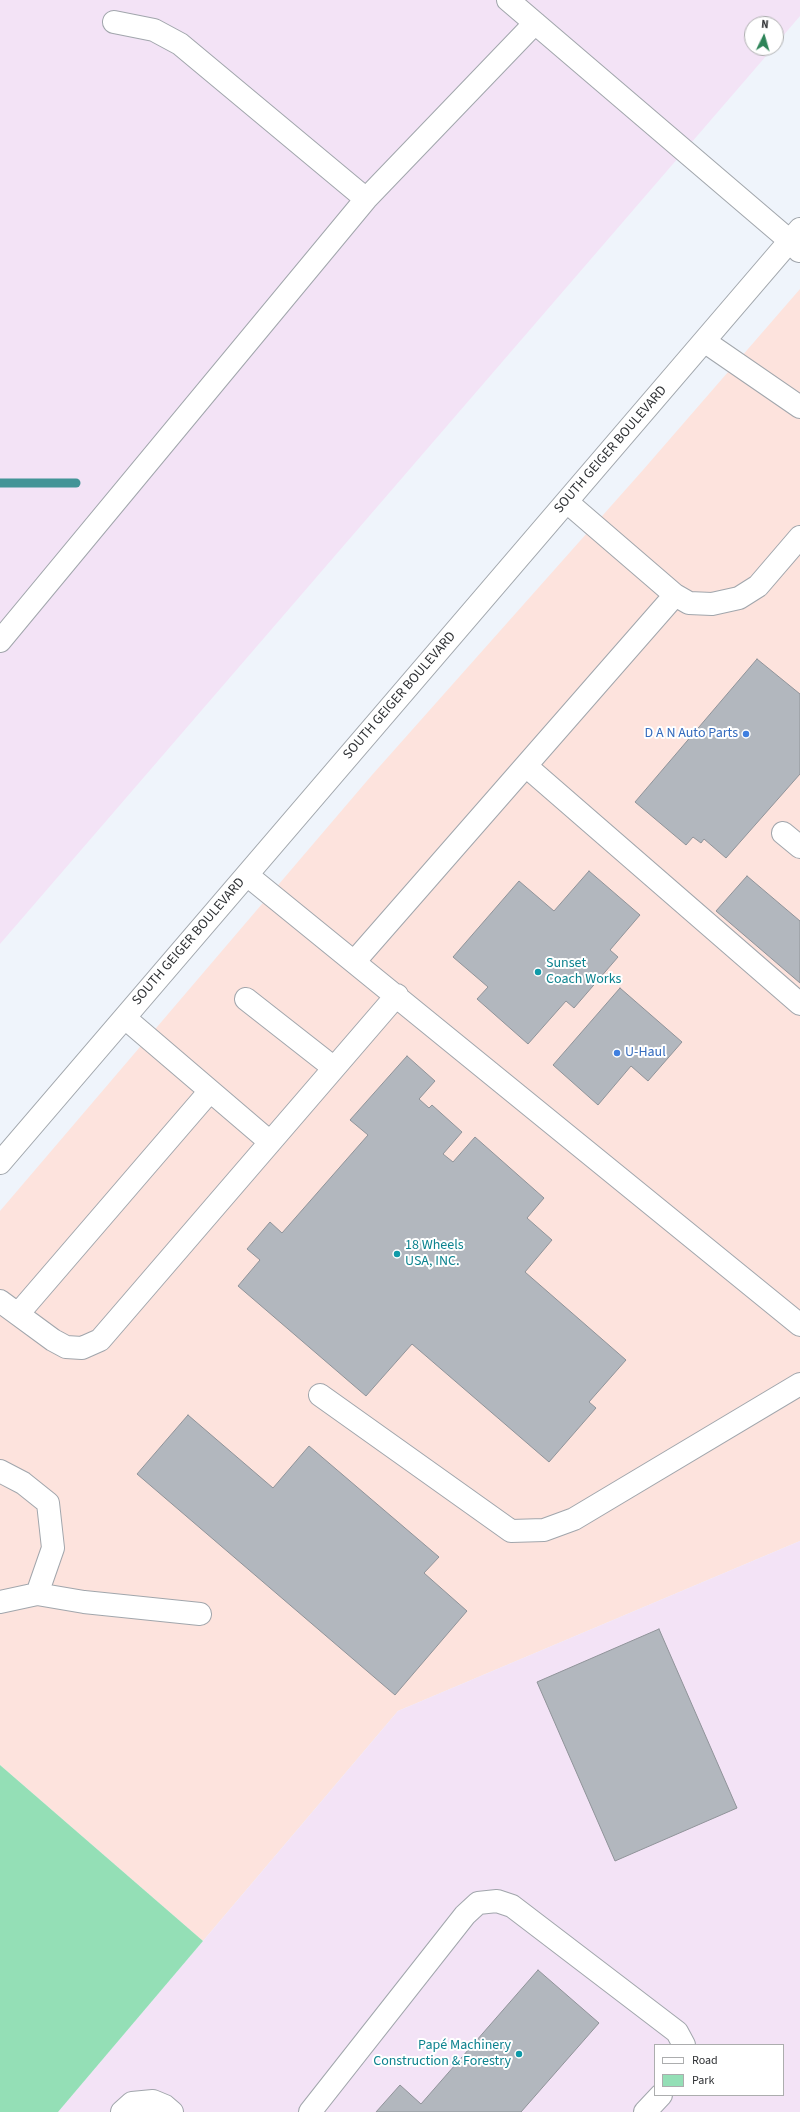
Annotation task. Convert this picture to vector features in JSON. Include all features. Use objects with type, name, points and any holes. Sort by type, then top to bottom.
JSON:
[{"type":"street","points":[[508,0],[535,24],[797,240]]},
{"type":"street","points":[[114,22],[154,30],[180,44],[366,199]]},
{"type":"street","points":[[0,641],[366,199],[535,24]]},
{"type":"street","name":"SOUTH GEIGER BOULEVARD","points":[[0,1163],[704,341],[797,240]]},
{"type":"street","points":[[704,341],[800,407]]},
{"type":"street","points":[[567,502],[675,595],[689,603],[712,604],[739,598],[758,586],[800,537]]},
{"type":"street","points":[[354,962],[675,595]]},
{"type":"street","points":[[526,766],[800,1004]]},
{"type":"street","points":[[783,833],[800,847]]},
{"type":"street","points":[[247,875],[397,995],[800,1325]]},
{"type":"street","points":[[0,1301],[53,1340],[66,1347],[82,1348],[100,1340],[397,995]]},
{"type":"street","points":[[246,999],[334,1068]]},
{"type":"street","points":[[125,1018],[270,1142]]},
{"type":"street","points":[[18,1314],[210,1091]]},
{"type":"street","points":[[320,1395],[511,1531],[538,1531],[574,1519],[800,1384]]},
{"type":"street","points":[[0,1471],[23,1483],[48,1504],[53,1548],[37,1594]]},
{"type":"street","points":[[0,1602],[37,1594],[84,1602],[200,1614]]},
{"type":"street","points":[[310,2112],[464,1915],[478,1903],[497,1901],[512,1906],[677,2032],[683,2044]]},
{"type":"street","points":[[645,2112],[660,2096]]},
{"type":"street","points":[[122,2112],[132,2103],[153,2101],[165,2106],[172,2112]]},
{"type":"shaded area","points":[[0,0],[800,0],[800,16],[784,35],[784,16],[744,16],[744,56],[766,56],[0,944]]},
{"type":"shaded area","points":[[800,289],[800,1541],[398,1711],[203,1941],[0,1765],[0,1211],[372,775],[643,470]]},
{"type":"shaded area","points":[[800,1541],[800,2112],[58,2112],[398,1711]]},
{"type":"green space","points":[[0,1765],[203,1941],[58,2112],[0,2112]]},
{"type":"building","name":"D A N Auto Parts","points":[[757,659],[800,694],[800,774],[726,858],[704,839],[701,843],[693,837],[686,845],[635,802]]},
{"type":"building","name":"Sunset Coach Works","points":[[589,871],[640,915],[610,950],[618,957],[574,1008],[566,1001],[528,1044],[477,999],[488,987],[453,957],[519,881],[554,911]]},
{"type":"building","points":[[747,876],[800,921],[800,983],[716,911]]},
{"type":"building","name":"U-Haul","points":[[620,988],[682,1042],[648,1081],[631,1066],[598,1105],[553,1065]]},
{"type":"building","name":"18 Wheels USA, INC.","points":[[407,1056],[435,1081],[419,1099],[429,1108],[432,1105],[462,1132],[443,1154],[453,1162],[475,1137],[544,1198],[527,1218],[552,1240],[525,1272],[626,1360],[589,1402],[596,1408],[549,1462],[412,1344],[366,1396],[238,1286],[260,1260],[247,1249],[270,1222],[282,1233],[368,1135],[350,1120]]},
{"type":"building","points":[[188,1415],[273,1488],[309,1446],[439,1557],[424,1573],[467,1611],[395,1695],[137,1474]]},
{"type":"building","points":[[659,1629],[737,1808],[615,1861],[537,1682]]},
{"type":"building","name":"Papé Machinery Construction & Forestry","points":[[538,1970],[599,2023],[521,2112],[376,2112],[400,2085],[421,2104]]},
{"type":"waterway","points":[[0,483],[76,483]]},
{"type":"place","name":"D A N Auto Parts","points":[[746,734]]},
{"type":"place","name":"Sunset Coach Works","points":[[538,972]]},
{"type":"place","name":"U-Haul","points":[[617,1053]]},
{"type":"place","name":"18 Wheels USA, INC.","points":[[397,1254]]},
{"type":"place","name":"Papé Machinery Construction & Forestry","points":[[519,2054]]}]
